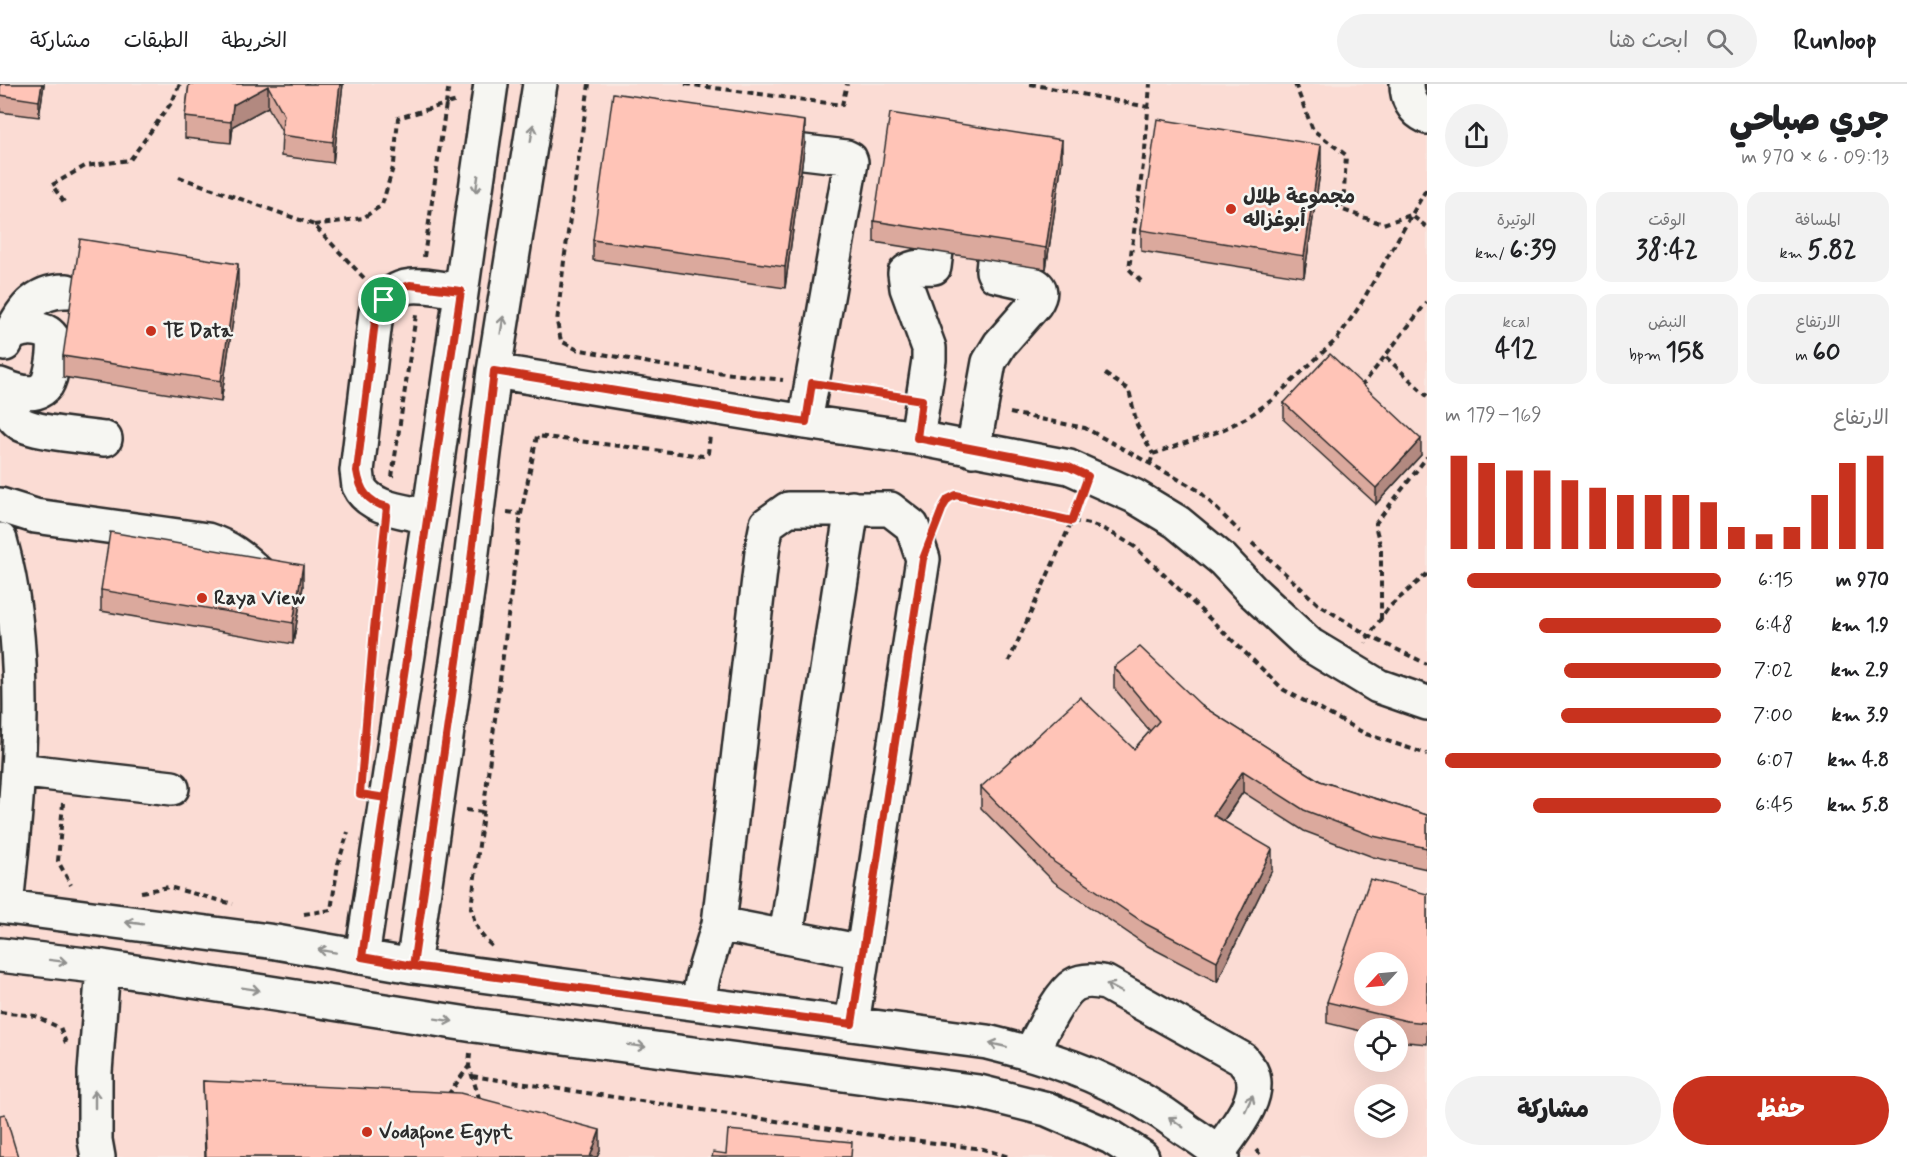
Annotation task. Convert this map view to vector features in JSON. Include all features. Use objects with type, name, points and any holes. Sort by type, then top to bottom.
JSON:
[{"type":"street","points":[[413,966],[468,585],[494,371],[540,84]]},
{"type":"street","points":[[1407,84],[1407,95],[1413,106],[1427,117]]},
{"type":"street","points":[[362,957],[429,517],[490,87]]},
{"type":"street","points":[[804,152],[846,157],[851,162],[806,422]]},
{"type":"street","points":[[917,438],[929,348],[907,288],[905,273],[915,267],[934,267],[936,252]]},
{"type":"street","points":[[973,450],[988,362],[1000,344],[1035,304],[1040,291],[1037,285],[995,275],[994,261]]},
{"type":"street","points":[[429,517],[380,505],[368,497],[359,485],[357,471],[376,313],[384,300],[395,290],[410,285],[461,291]]},
{"type":"street","points":[[4,345],[30,303],[55,291],[67,291]]},
{"type":"street","points":[[0,386],[30,393],[39,392],[50,379],[54,345],[49,335],[39,330],[22,329],[4,345]]},
{"type":"street","points":[[494,371],[917,438],[1069,467],[1134,496],[1177,522],[1223,560],[1252,591],[1310,645],[1378,686],[1427,703]]},
{"type":"street","points":[[0,386],[7,408],[14,418],[26,426],[105,440]]},
{"type":"street","points":[[0,505],[35,516],[207,540],[231,550],[257,572]]},
{"type":"street","points":[[786,937],[852,508]]},
{"type":"street","points":[[698,1003],[703,976],[719,924],[767,524],[788,509],[890,508],[912,526],[923,559],[852,1024]]},
{"type":"street","points":[[216,568],[198,552],[186,548],[50,526],[27,531],[1,543],[16,628],[20,699],[18,770],[3,906],[265,940],[413,966],[987,1042],[1031,1052],[1098,1077],[1160,1110],[1220,1155],[1250,1104],[1255,1088],[1252,1072],[1242,1059],[1107,983],[1090,980],[1074,985],[1062,997],[1031,1052]]},
{"type":"street","points":[[18,770],[172,788]]},
{"type":"street","points":[[719,924],[863,952]]},
{"type":"street","points":[[0,955],[103,967],[474,1025],[979,1092],[1047,1109],[1111,1137],[1142,1157]]},
{"type":"street","points":[[98,1157],[95,1140],[95,1072],[103,967]]},
{"type":"path","points":[[64,202],[52,185],[85,166],[130,160],[172,102],[180,84]]},
{"type":"path","points":[[367,711],[387,507],[449,84]]},
{"type":"path","points":[[589,84],[557,322],[561,341],[576,349],[666,366],[812,383],[922,400]]},
{"type":"path","points":[[685,84],[722,86],[842,105],[847,84]]},
{"type":"path","points":[[1030,84],[1148,107]]},
{"type":"path","points":[[1141,281],[1129,268],[1145,150],[1150,84]]},
{"type":"path","points":[[1295,84],[1313,130],[1346,155],[1343,210],[1383,224],[1411,215]]},
{"type":"path","points":[[314,225],[363,218],[382,205],[394,164],[398,118],[446,104],[490,87]]},
{"type":"path","points":[[179,177],[314,225],[384,300]]},
{"type":"path","points":[[1153,454],[1220,431],[1248,417],[1272,400],[1322,354],[1337,339],[1359,307],[1427,188]]},
{"type":"path","points":[[1411,215],[1427,227]]},
{"type":"path","points":[[1353,380],[1361,387],[1427,302]]},
{"type":"path","points":[[1322,354],[1329,361]]},
{"type":"path","points":[[1386,357],[1427,396]]},
{"type":"path","points":[[1105,374],[1129,390],[1137,425],[1153,454],[1134,496]]},
{"type":"path","points":[[980,407],[1085,428]]},
{"type":"path","points":[[1381,619],[1382,548],[1376,523],[1427,458]]},
{"type":"path","points":[[1009,661],[1072,521],[1088,476]]},
{"type":"path","points":[[939,517],[948,499],[956,495],[1089,523],[1108,530],[1135,547],[1284,690],[1366,734],[1427,754]]},
{"type":"path","points":[[1427,574],[1389,607],[1369,636],[1427,664]]},
{"type":"path","points":[[66,776],[58,861],[74,891]]},
{"type":"path","points":[[297,916],[331,910],[338,864],[351,824]]},
{"type":"path","points":[[135,894],[170,887],[240,906]]},
{"type":"path","points":[[0,1012],[35,1016],[60,1028],[68,1047]]},
{"type":"path","points":[[470,1099],[480,1101],[469,1066],[474,1025]]},
{"type":"path","points":[[459,1097],[448,1095],[469,1066]]},
{"type":"path","points":[[472,1076],[857,1133],[983,1149],[1009,1157]]},
{"type":"shaded area","points":[[0,84],[1427,84],[1427,1157],[0,1157]]},
{"type":"building","points":[[0,84],[42,84],[39,101],[0,95]]},
{"type":"building","points":[[189,84],[340,84],[333,142],[281,135],[284,115],[268,86],[233,105],[231,122],[185,117]]},
{"type":"building","points":[[613,93],[805,121],[785,267],[593,240]]},
{"type":"building","points":[[890,113],[1062,140],[1046,248],[874,221]]},
{"type":"building","name":"مجموعة طلال أبوغزاله","points":[[1157,119],[1321,145],[1304,256],[1141,230]]},
{"type":"building","name":"TE Data","points":[[80,239],[238,264],[221,381],[63,356]]},
{"type":"building","points":[[1330,354],[1421,439],[1376,488],[1284,403]]},
{"type":"building","name":"Raya View","points":[[110,532],[303,565],[293,623],[101,590]]},
{"type":"building","points":[[1140,647],[1202,706],[1320,781],[1427,815],[1427,848],[1373,836],[1304,810],[1243,771],[1213,815],[1272,849],[1217,961],[1146,924],[1054,862],[981,787],[1080,697],[1134,749],[1159,721],[1114,667]]},
{"type":"building","points":[[1370,879],[1427,894],[1427,1023],[1408,1021],[1408,1018],[1394,1018],[1327,1002]]},
{"type":"building","name":"Vodafone Egypt","points":[[203,1081],[460,1093],[600,1130],[590,1157],[206,1157]]},
{"type":"building","points":[[5,1114],[18,1157],[0,1157],[0,1115]]},
{"type":"building","points":[[728,1130],[852,1142],[851,1157],[712,1157],[713,1152],[726,1154]]},
{"type":"place","name":"مجموعة طلال أبوغزاله","points":[[1231,209]]},
{"type":"place","name":"TE Data","points":[[151,331]]},
{"type":"place","name":"Raya View","points":[[202,598]]},
{"type":"place","name":"Vodafone Egypt","points":[[367,1132]]},
{"type":"route","points":[[384,300],[376,313],[357,471],[359,485],[368,497],[387,507],[360,794],[386,798],[362,957],[413,966],[852,1024],[923,559],[943,507],[948,499],[956,495],[1072,521],[1088,476],[1069,467],[917,438],[922,400],[812,383],[806,422],[494,371],[468,585],[413,966],[362,957],[429,517],[461,291],[410,285],[395,290],[384,300]]}]
